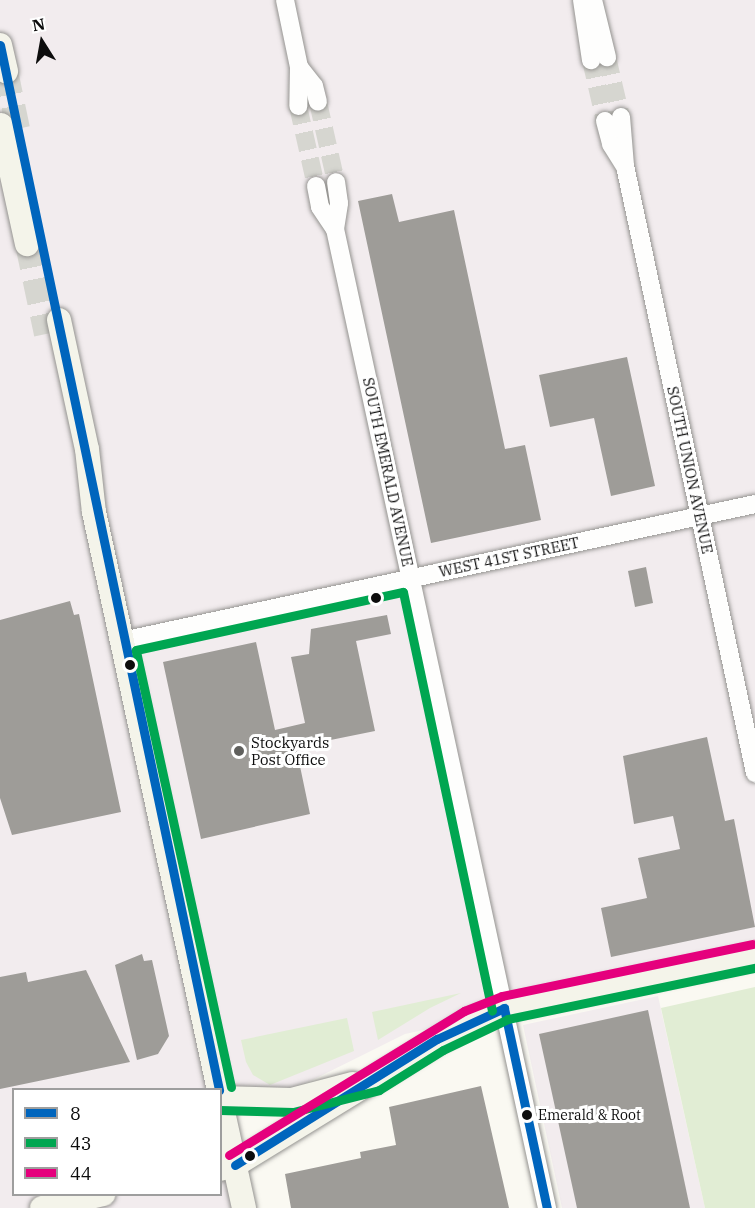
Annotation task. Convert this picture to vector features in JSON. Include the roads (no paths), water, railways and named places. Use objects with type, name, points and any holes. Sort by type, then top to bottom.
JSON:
[{"type":"main road","points":[[0,45],[6,71]]},
{"type":"main road","points":[[10,127],[34,239]]},
{"type":"main road","points":[[53,327],[72,453],[94,512],[219,1088]]},
{"type":"main road","points":[[228,1167],[437,1039],[504,1008],[755,956]]},
{"type":"main road","points":[[222,1098],[291,1100],[376,1078]]},
{"type":"main road","points":[[222,1115],[228,1167],[244,1208]]},
{"type":"main road","points":[[42,1208],[94,1196]]},
{"type":"street","points":[[285,0],[299,67],[298,106]]},
{"type":"street","points":[[582,0],[599,59],[593,0]]},
{"type":"street","points":[[299,67],[314,86],[318,102]]},
{"type":"street","name":"SOUTH UNION AVENUE","points":[[613,119],[610,144],[625,166],[755,773]]},
{"type":"street","name":"SOUTH EMERALD AVENUE","points":[[336,182],[335,229],[547,1208]]},
{"type":"street","name":"SOUTH EMERALD AVENUE","points":[[316,186],[320,207],[335,229]]},
{"type":"street","name":"WEST 41ST STREET","points":[[122,641],[755,504]]},
{"type":"tunnel","points":[[607,57],[621,117]]},
{"type":"tunnel","points":[[591,60],[605,121]]},
{"type":"tunnel","points":[[6,71],[18,129]]},
{"type":"tunnel","points":[[318,102],[336,182]]},
{"type":"tunnel","points":[[298,106],[316,186]]},
{"type":"tunnel","points":[[27,244],[46,334]]},
{"type":"place","name":"Stockyards Post Office","points":[[239,751]]},
{"type":"place","name":"Emerald & Root","points":[[527,1115]]}]
